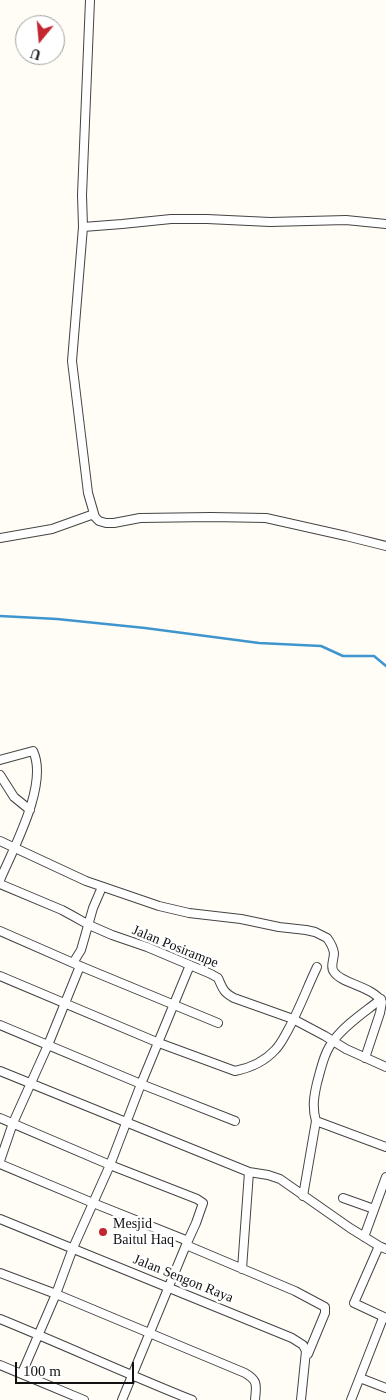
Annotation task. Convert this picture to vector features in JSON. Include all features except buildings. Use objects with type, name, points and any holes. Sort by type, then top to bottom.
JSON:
[{"type":"street","points":[[90,0],[82,186],[83,226],[72,361],[88,494],[95,517],[106,523],[140,518],[266,518],[386,546]]},
{"type":"street","points":[[83,226],[171,219],[270,222],[346,220],[386,224]]},
{"type":"street","points":[[0,538],[52,529],[94,514]]},
{"type":"street","points":[[0,760],[33,751],[37,780],[30,810],[0,880]]},
{"type":"street","points":[[0,776],[14,797],[30,810]]},
{"type":"street","points":[[0,841],[102,887],[159,906],[216,917],[241,919],[279,927],[306,930],[322,935],[327,938],[333,951],[333,972],[337,976],[366,989],[381,999],[382,1004],[365,1058]]},
{"type":"street","name":"Jalan Posirampe","points":[[0,884],[112,935],[147,947],[217,976],[225,993],[234,998],[294,1019],[346,1049],[386,1067]]},
{"type":"street","points":[[102,887],[93,908],[64,1004],[13,1123],[0,1162],[187,1243],[294,1291],[326,1308],[307,1356],[301,1400]]},
{"type":"street","points":[[0,931],[218,1023]]},
{"type":"street","points":[[22,1373],[92,1203],[110,1165],[190,965]]},
{"type":"street","points":[[0,976],[159,1043],[235,1071],[245,1069],[259,1062],[282,1042],[317,967]]},
{"type":"street","points":[[303,1196],[316,1121],[313,1100],[322,1065],[333,1040],[381,999]]},
{"type":"street","points":[[0,1025],[235,1121]]},
{"type":"street","points":[[0,1071],[249,1172],[268,1175],[280,1180],[364,1237],[382,1247],[354,1303],[384,1318],[351,1400]]},
{"type":"street","points":[[0,1118],[203,1203],[122,1400]]},
{"type":"street","points":[[316,1121],[386,1147]]},
{"type":"street","points":[[242,1269],[249,1172]]},
{"type":"street","points":[[364,1237],[386,1176]]},
{"type":"street","points":[[342,1198],[374,1209]]},
{"type":"street","name":"Jalan Sengon Raya","points":[[0,1218],[292,1338],[304,1347],[307,1356]]},
{"type":"street","points":[[0,1272],[251,1377],[256,1384],[255,1400]]},
{"type":"street","points":[[0,1319],[192,1400]]},
{"type":"street","points":[[0,1365],[84,1400]]},
{"type":"street","points":[[360,1378],[386,1388]]},
{"type":"waterway","points":[[0,616],[57,619],[145,628],[259,643],[321,646],[343,656],[374,656],[386,666]]},
{"type":"place","name":"Mesjid Baitul Haq","points":[[103,1232]]}]
